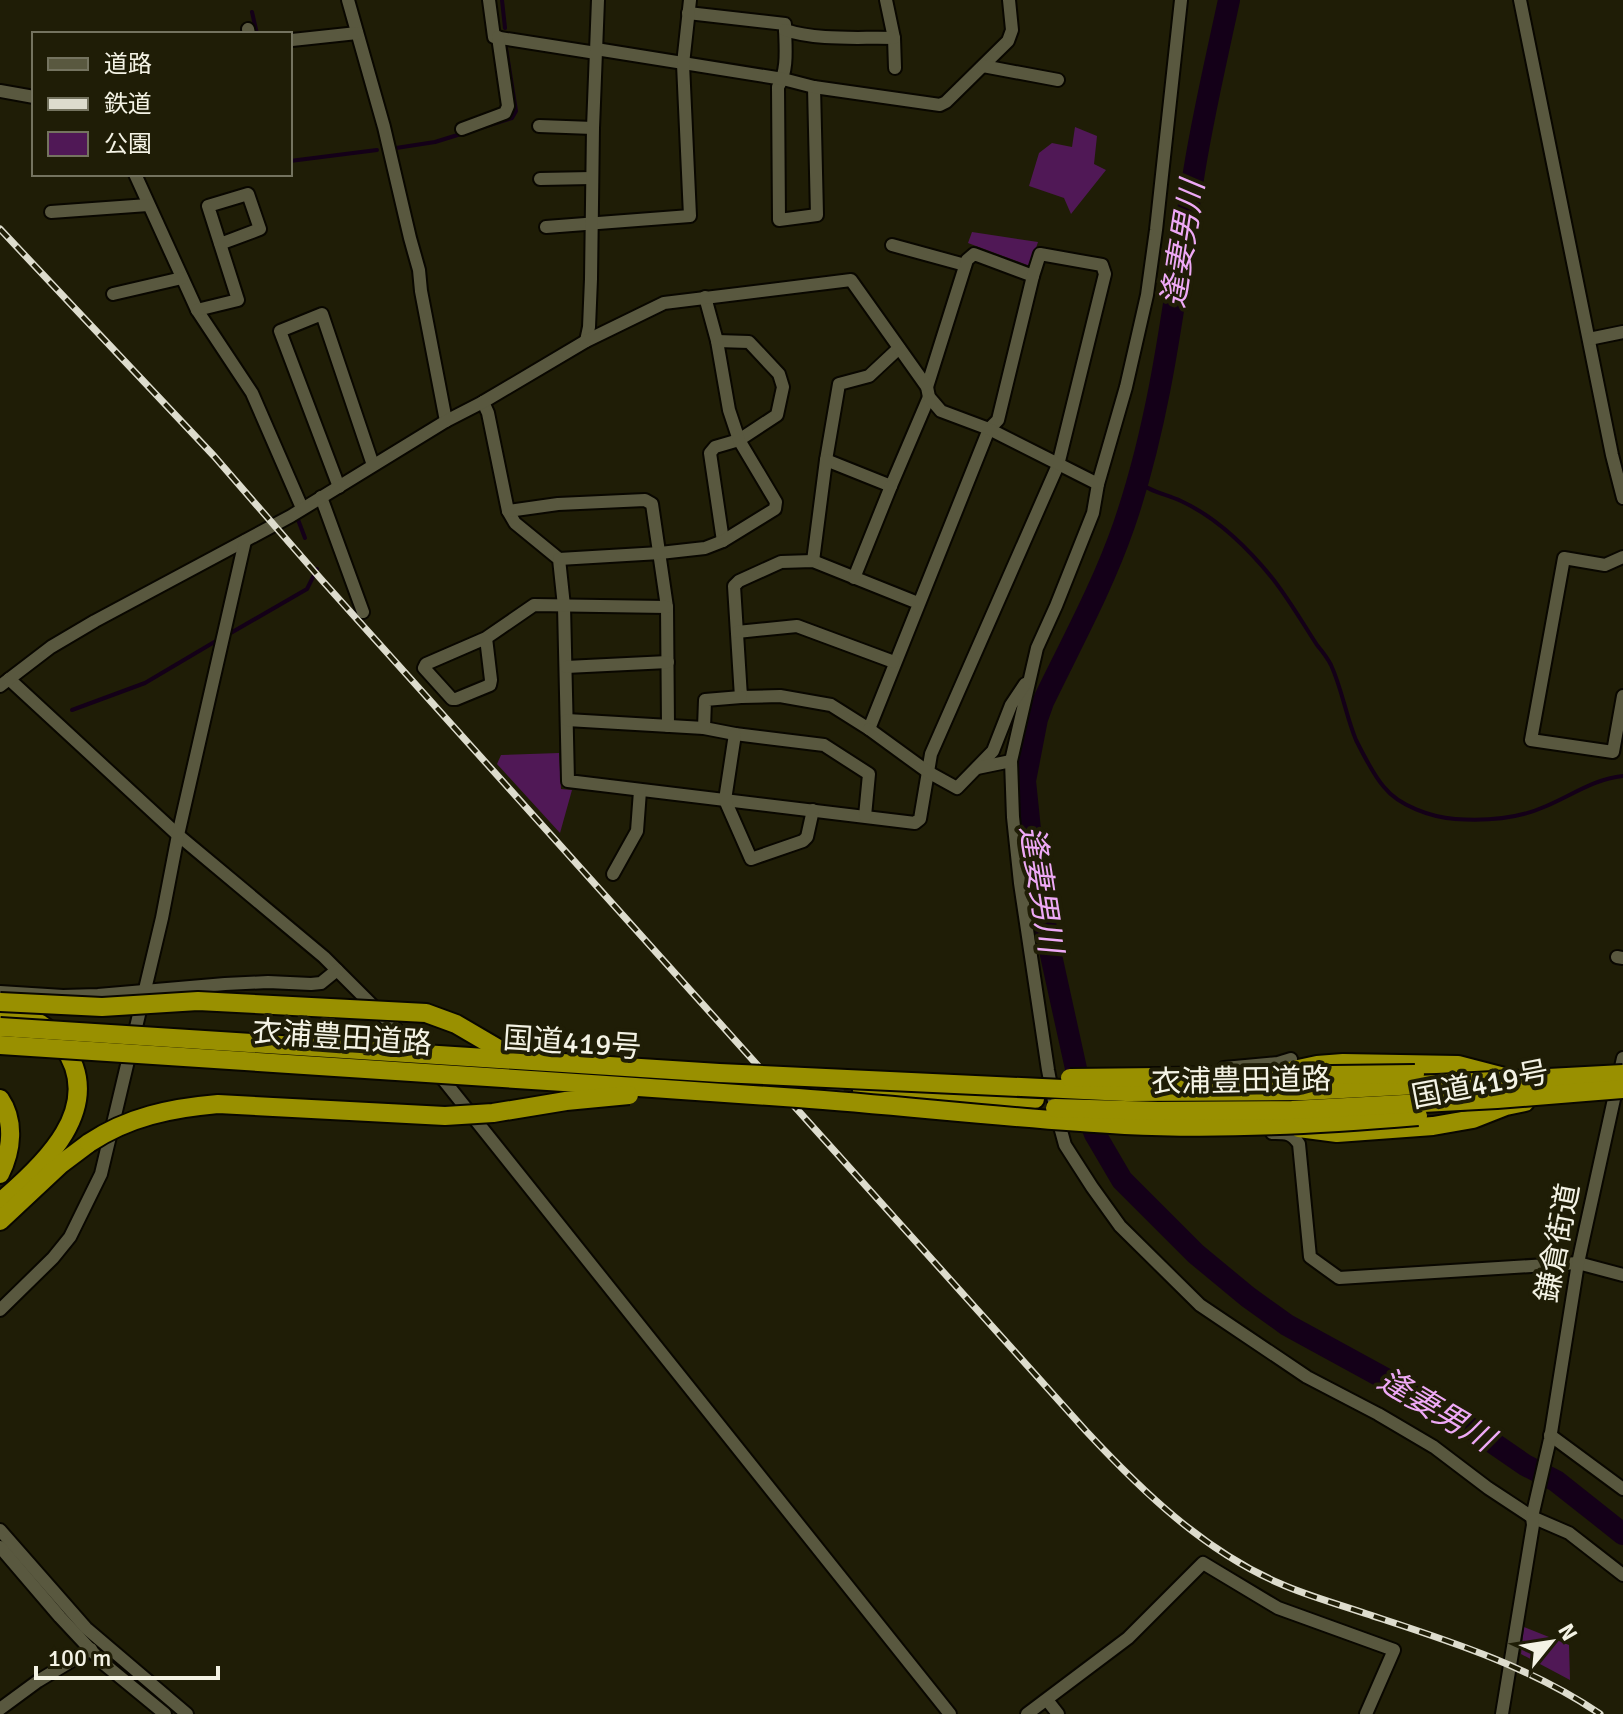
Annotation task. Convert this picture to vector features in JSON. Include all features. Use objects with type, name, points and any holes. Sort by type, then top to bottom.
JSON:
[{"type":"highway","name":"衣浦豊田道路","points":[[0,1002],[102,1007],[198,1001],[426,1013],[456,1024],[515,1058]]},
{"type":"highway","points":[[0,1013],[23,1015],[38,1021],[56,1036],[71,1060],[78,1093],[71,1122],[55,1147],[30,1176],[0,1202]]},
{"type":"highway","name":"衣浦豊田道路","points":[[0,1027],[515,1058],[866,1092],[1143,1110],[1292,1110],[1497,1099],[1622,1080]]},
{"type":"highway","name":"衣浦豊田道路","points":[[0,1045],[679,1090],[1290,1091],[1622,1080]]},
{"type":"highway","name":"国道419号","points":[[429,1062],[711,1081]]},
{"type":"highway","name":"国道419号","points":[[1159,1102],[1241,1085],[1292,1070],[1343,1063],[1458,1065],[1499,1077],[1524,1080],[1622,1080]]},
{"type":"highway","name":"衣浦豊田道路","points":[[866,1092],[933,1076],[1135,1078],[1456,1074],[1499,1077]]},
{"type":"highway","name":"国道419号","points":[[866,1092],[1159,1102],[1315,1132],[1337,1133],[1458,1122],[1506,1106],[1622,1080]]},
{"type":"highway","name":"衣浦豊田道路","points":[[0,1221],[61,1164],[89,1143],[124,1124],[181,1107],[218,1104],[445,1116],[679,1090]]},
{"type":"highway","name":"衣浦豊田道路","points":[[866,1092],[987,1115],[1127,1125],[1216,1127],[1329,1124],[1506,1106]]},
{"type":"highway","points":[[0,1099],[6,1108],[10,1126],[8,1153],[0,1174]]},
{"type":"street","points":[[348,0],[384,127],[419,270],[446,421]]},
{"type":"street","points":[[489,0],[494,37],[940,105],[1008,41],[1012,30],[1009,0]]},
{"type":"street","points":[[586,341],[589,327],[598,0]]},
{"type":"street","points":[[886,0],[894,38],[895,68]]},
{"type":"street","points":[[1181,0],[1147,295],[1093,513],[1037,648],[1011,761],[1020,883],[1056,1112],[1065,1145],[1120,1226],[1200,1305],[1307,1377],[1434,1447],[1488,1488],[1569,1533],[1623,1575]]},
{"type":"street","points":[[1520,0],[1589,339],[1617,456],[1623,498]]},
{"type":"street","points":[[546,227],[690,216],[683,64],[689,7],[785,24],[783,79],[778,87],[779,220],[817,215],[814,87]]},
{"type":"street","points":[[785,30],[800,35],[894,38]]},
{"type":"street","points":[[292,40],[357,33]]},
{"type":"street","points":[[462,129],[498,117],[505,113],[508,106],[498,37]]},
{"type":"street","points":[[983,66],[1058,80]]},
{"type":"street","points":[[0,91],[32,97]]},
{"type":"street","points":[[539,126],[593,128]]},
{"type":"street","points":[[136,176],[197,310],[252,393],[302,508]]},
{"type":"street","points":[[540,179],[592,178]]},
{"type":"street","points":[[197,310],[238,300],[220,244],[208,206],[248,194],[260,229],[220,244]]},
{"type":"street","points":[[51,212],[148,205]]},
{"type":"street","points":[[892,245],[965,265]]},
{"type":"street","points":[[854,578],[928,392],[967,260],[974,254],[1033,276]]},
{"type":"street","points":[[559,559],[564,606],[568,781],[915,823],[920,819],[931,754],[1058,465],[1105,274],[1102,265],[1040,254],[998,420],[989,429],[869,729]]},
{"type":"street","points":[[113,294],[182,278]]},
{"type":"street","points":[[950,1714],[429,1062],[337,970],[4,682],[84,627],[245,541],[586,341],[664,303],[851,280],[941,411],[989,429],[1098,484]]},
{"type":"street","points":[[483,402],[488,413],[508,511],[515,523],[559,559],[660,553],[705,548],[723,541],[775,509],[776,502],[739,440],[729,410],[717,341],[705,297]]},
{"type":"street","points":[[339,487],[280,331],[322,314],[373,465]]},
{"type":"street","points":[[1589,339],[1623,332]]},
{"type":"street","points":[[717,341],[749,342],[779,374],[783,387],[777,415],[739,440],[715,447],[710,453],[723,541]]},
{"type":"street","points":[[813,561],[839,384],[869,376],[899,348]]},
{"type":"street","points":[[826,460],[891,486]]},
{"type":"street","points":[[321,497],[363,612]]},
{"type":"street","points":[[508,511],[558,504],[645,500],[652,504],[667,607],[668,726]]},
{"type":"street","points":[[0,1310],[70,1237],[106,1159],[245,541]]},
{"type":"street","points":[[1623,557],[1605,565],[1564,558],[1531,740],[1613,752],[1623,696]]},
{"type":"street","points":[[741,697],[734,586],[739,581],[781,562],[813,561],[918,603]]},
{"type":"street","points":[[486,638],[490,685],[452,699],[424,668],[426,664],[486,638],[534,605],[667,607]]},
{"type":"street","points":[[737,632],[797,626],[894,662]]},
{"type":"street","points":[[566,667],[668,662]]},
{"type":"street","points":[[704,728],[705,700],[780,696],[831,705],[928,772],[957,788],[993,751],[1011,705],[1029,677]]},
{"type":"street","points":[[567,720],[704,728],[824,745],[869,774],[865,816]]},
{"type":"street","points":[[735,734],[725,800],[751,859],[803,841],[807,837],[813,810]]},
{"type":"street","points":[[977,768],[1011,761]]},
{"type":"street","points":[[613,874],[637,831],[640,791]]},
{"type":"street","points":[[0,992],[63,996],[225,984],[311,984],[321,983],[337,970]]},
{"type":"street","points":[[1186,1087],[1184,1072],[1278,1063],[1291,1059]]},
{"type":"street","name":"鎌倉街道","points":[[1533,1513],[1550,1437],[1578,1263],[1622,1080]]},
{"type":"street","points":[[1189,1114],[1191,1133],[1213,1136],[1284,1133],[1294,1136],[1299,1144],[1310,1257],[1339,1278],[1578,1263],[1623,1275]]},
{"type":"street","points":[[1550,1437],[1623,1489]]},
{"type":"street","points":[[1502,1714],[1533,1513]]},
{"type":"street","points":[[0,1530],[86,1628],[187,1714]]},
{"type":"street","points":[[0,1547],[103,1663],[165,1714]]},
{"type":"street","points":[[1027,1714],[1128,1638],[1203,1563],[1278,1608],[1394,1650],[1366,1714]]},
{"type":"street","points":[[0,1709],[38,1681],[91,1649]]},
{"type":"street","points":[[1047,1700],[1058,1714]]},
{"type":"green space","points":[[1075,127],[1097,136],[1094,164],[1106,170],[1071,214],[1064,198],[1029,186],[1039,153],[1052,143],[1072,147]]},
{"type":"green space","points":[[972,232],[1038,242],[1030,266],[968,243]]},
{"type":"green space","points":[[559,753],[561,789],[572,790],[560,833],[497,764],[501,755]]},
{"type":"green space","points":[[1524,1627],[1569,1645],[1570,1680],[1521,1654]]},
{"type":"waterway","points":[[502,0],[505,28]]},
{"type":"waterway","name":"逢妻男川","points":[[1229,0],[1200,139],[1166,356],[1148,442],[1116,548],[1043,702],[1025,781],[1032,849],[1049,946],[1084,1105],[1095,1134],[1122,1180],[1196,1254],[1248,1297],[1287,1325],[1426,1401],[1525,1465],[1556,1481],[1623,1534]]},
{"type":"waterway","points":[[252,12],[257,32]]},
{"type":"waterway","points":[[480,128],[512,118],[516,111],[506,48]]},
{"type":"waterway","points":[[396,148],[435,142],[464,133]]},
{"type":"waterway","points":[[292,161],[377,150]]},
{"type":"waterway","points":[[1137,481],[1195,508],[1220,525],[1243,545],[1273,579],[1329,662],[1356,740],[1380,783],[1398,800],[1446,818],[1500,818],[1534,811],[1592,784],[1623,776]]},
{"type":"waterway","points":[[297,517],[305,538]]},
{"type":"waterway","points":[[229,634],[307,589],[317,569]]},
{"type":"waterway","points":[[72,710],[145,683],[216,641]]},
{"type":"tunnel","points":[[718,1082],[862,1091]]},
{"type":"railway","points":[[0,229],[214,456],[320,578],[1129,1476],[1200,1537],[1253,1570],[1302,1592],[1516,1668],[1600,1714]]}]
